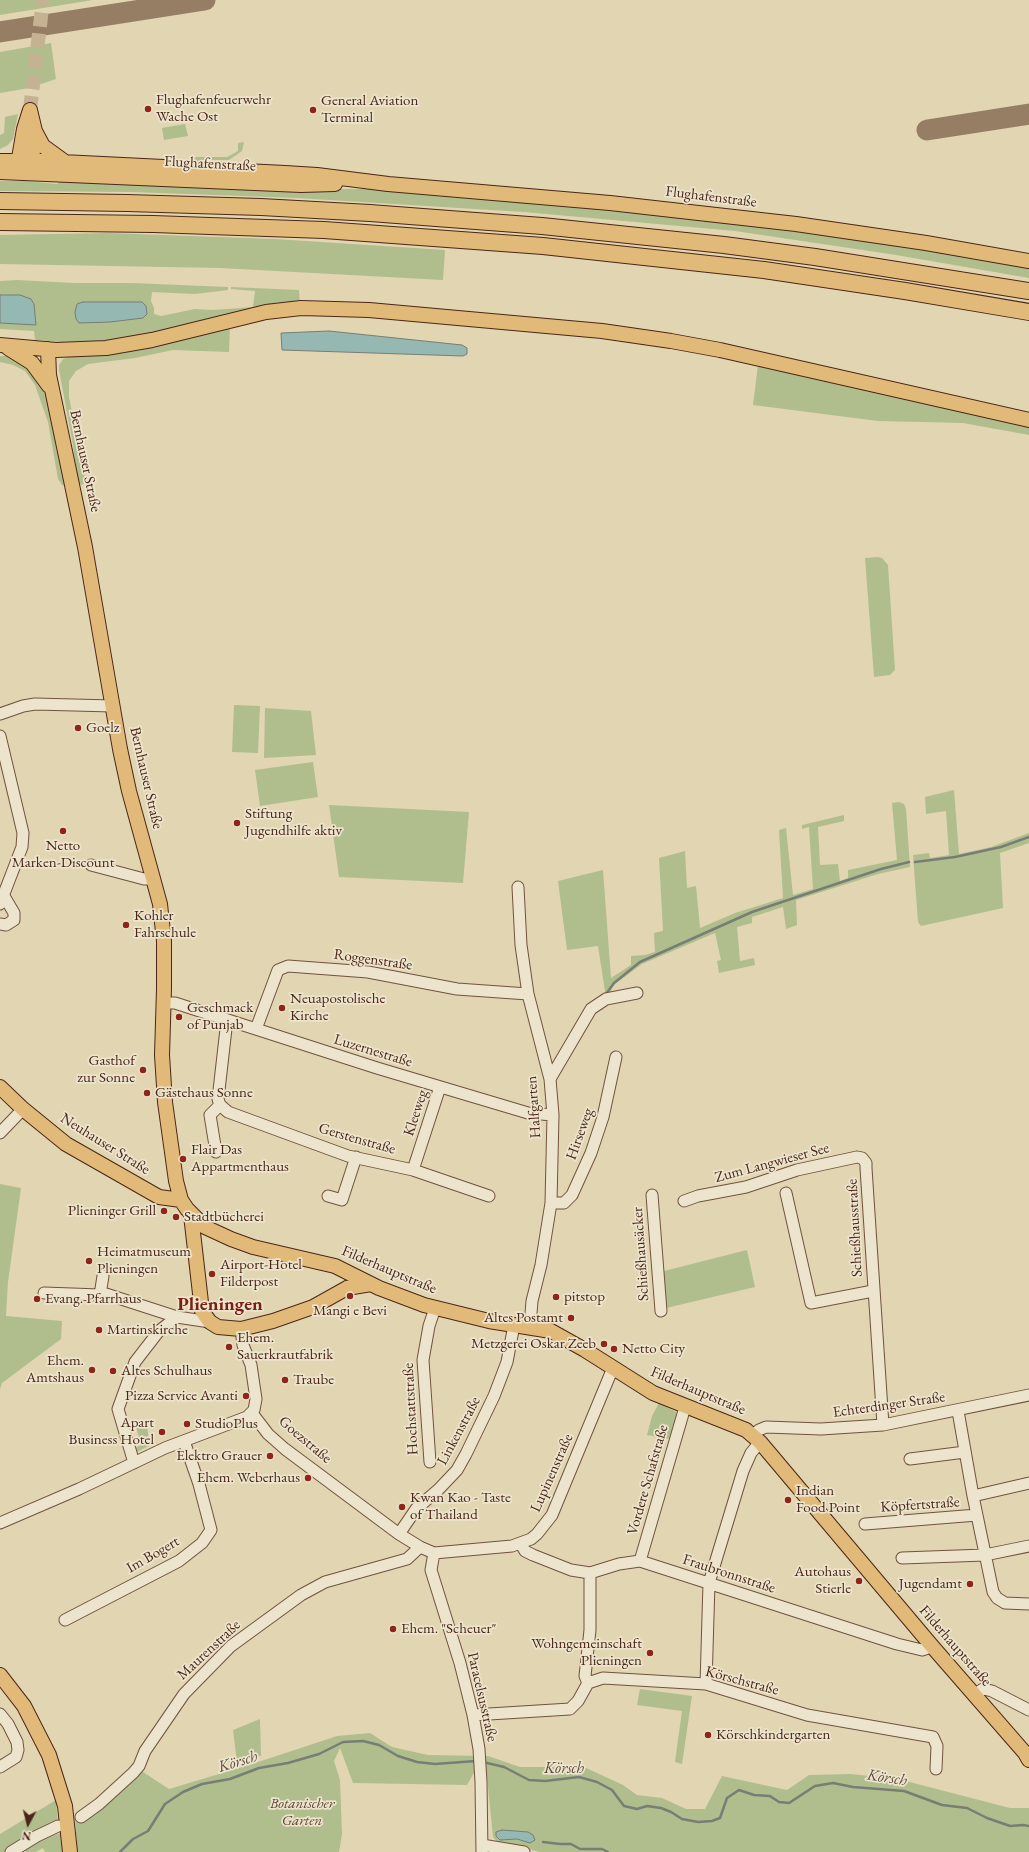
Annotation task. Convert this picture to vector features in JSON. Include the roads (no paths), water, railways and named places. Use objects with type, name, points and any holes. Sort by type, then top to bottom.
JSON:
[{"type":"highway","points":[[0,202],[127,203],[261,207],[377,213],[542,226],[724,245],[815,257],[1029,291]]},
{"type":"highway","points":[[0,222],[153,224],[324,230],[543,246],[764,270],[905,291],[1029,312]]},
{"type":"main road","points":[[24,167],[24,129],[30,110],[35,131],[43,146],[66,162]]},
{"type":"main road","points":[[24,167],[35,131]]},
{"type":"main road","points":[[0,161],[24,167]]},
{"type":"main road","name":"Flughafenstraße","points":[[24,167],[66,162],[317,175],[388,184],[684,210],[796,224],[1029,260]]},
{"type":"main road","points":[[0,172],[24,167]]},
{"type":"main road","name":"Flughafenstraße","points":[[24,167],[301,185],[388,184]]},
{"type":"main road","points":[[2,346],[48,349],[90,349],[125,346],[266,312],[301,308],[355,309],[602,331],[671,341],[720,350],[1029,420]]},
{"type":"main road","points":[[2,346],[32,363],[53,392]]},
{"type":"main road","name":"Bernhauser Straße","points":[[48,349],[48,368],[85,547],[118,740],[129,791],[160,904],[163,925],[164,1003],[162,1063],[165,1102],[176,1181],[181,1200],[199,1230]]},
{"type":"main road","name":"Neuhauser Straße","points":[[0,1088],[66,1144],[159,1197],[181,1200]]},
{"type":"main road","points":[[199,1230],[201,1317],[222,1328],[241,1330],[296,1314],[313,1307],[347,1288],[371,1284]]},
{"type":"main road","name":"Filderhauptstraße","points":[[199,1230],[253,1247],[328,1263],[371,1284],[435,1308],[514,1325],[542,1328],[562,1336],[653,1393],[685,1407],[736,1425],[757,1439],[931,1645],[1025,1753],[1029,1760]]},
{"type":"main road","points":[[345,1270],[347,1288]]},
{"type":"main road","points":[[0,1675],[24,1706],[49,1755],[65,1806],[70,1852]]},
{"type":"street","points":[[0,714],[23,706],[35,704],[113,706]]},
{"type":"street","points":[[0,736],[23,833],[22,847],[2,900],[14,913],[14,920],[6,925],[0,924]]},
{"type":"street","points":[[91,865],[144,879],[153,879]]},
{"type":"street","name":"Halfgarten","points":[[518,887],[521,945],[528,994],[550,1079],[553,1115],[551,1203],[541,1266],[532,1301],[530,1326]]},
{"type":"street","name":"Roggenstraße","points":[[256,1030],[278,970],[288,966],[368,972],[457,989],[528,994]]},
{"type":"street","points":[[550,1079],[591,1009],[606,999],[637,993]]},
{"type":"street","name":"Luzernestraße","points":[[164,1003],[175,1003],[256,1030],[528,1113],[553,1115]]},
{"type":"street","points":[[216,1152],[210,1115],[220,1105],[218,1099],[227,1020]]},
{"type":"street","name":"Hirseweg","points":[[551,1203],[564,1203],[572,1195],[591,1153],[603,1117],[616,1057]]},
{"type":"street","name":"Kleeweg","points":[[413,1170],[440,1087]]},
{"type":"street","name":"Gerstenstraße","points":[[220,1105],[228,1112],[356,1157],[413,1170],[489,1196]]},
{"type":"street","points":[[0,1133],[23,1109]]},
{"type":"street","points":[[328,1196],[342,1200],[356,1157]]},
{"type":"street","name":"Zum Langwieser See","points":[[684,1201],[698,1196],[746,1187],[798,1170],[841,1160],[857,1157],[862,1158],[866,1163]]},
{"type":"street","name":"Schießhausstraße","points":[[866,1163],[873,1291],[883,1425]]},
{"type":"street","name":"Schießhausstraße","points":[[786,1193],[811,1303],[873,1291]]},
{"type":"street","name":"Schießhausäcker","points":[[652,1195],[661,1311]]},
{"type":"street","points":[[100,1294],[103,1276]]},
{"type":"street","points":[[44,1293],[106,1294],[177,1317],[201,1317]]},
{"type":"street","name":"Hochstattstraße","points":[[430,1462],[423,1360],[429,1326],[435,1308]]},
{"type":"street","points":[[134,1463],[118,1409],[135,1362],[159,1331],[177,1317]]},
{"type":"street","name":"Linkenstraße","points":[[399,1534],[416,1509],[438,1490],[457,1470],[466,1454],[494,1396],[507,1362],[514,1325]]},
{"type":"street","points":[[0,1523],[184,1441],[238,1422],[252,1412],[256,1405],[254,1384],[251,1365],[243,1344],[241,1330]]},
{"type":"street","name":"Lupinenstraße","points":[[434,1553],[512,1546],[520,1544],[537,1534],[552,1515],[614,1368]]},
{"type":"street","name":"Echterdinger Straße","points":[[757,1439],[759,1430],[766,1428],[828,1429],[883,1425],[958,1411],[1029,1395]]},
{"type":"street","name":"Vordere Schafstraße","points":[[640,1561],[685,1407]]},
{"type":"street","name":"Köpfertstraße","points":[[958,1411],[973,1496],[993,1592],[997,1598],[1005,1603],[1029,1604]]},
{"type":"street","name":"Goezstraße","points":[[252,1412],[268,1434],[285,1449],[399,1534],[420,1547],[434,1553]]},
{"type":"street","points":[[706,1684],[709,1583],[743,1470],[757,1439]]},
{"type":"street","name":"Im Bogert","points":[[65,1620],[179,1561],[202,1542],[210,1530],[199,1484],[184,1441]]},
{"type":"street","points":[[910,1459],[965,1452]]},
{"type":"street","name":"Köpfertstraße","points":[[973,1496],[1029,1483]]},
{"type":"street","name":"Köpfertstraße","points":[[865,1524],[977,1515]]},
{"type":"street","name":"Fraubronnstraße","points":[[520,1544],[525,1551],[571,1570],[590,1573],[619,1564],[640,1561],[897,1644],[922,1650],[931,1645]]},
{"type":"street","points":[[902,1558],[985,1556],[1029,1546]]},
{"type":"street","name":"Maurenstraße","points":[[81,1817],[99,1804],[133,1773],[139,1766],[145,1751],[184,1694],[231,1646],[301,1595],[326,1582],[407,1559],[420,1547]]},
{"type":"street","name":"Paracelsusstraße","points":[[434,1553],[431,1570],[460,1663],[473,1715],[479,1750],[482,1848]]},
{"type":"street","points":[[473,1715],[570,1709],[578,1701],[588,1683],[585,1676],[590,1630],[590,1573]]},
{"type":"street","name":"Körschstraße","points":[[588,1683],[603,1678],[706,1684],[807,1715],[933,1737],[937,1746],[936,1769]]},
{"type":"street","points":[[975,1694],[982,1689],[992,1691],[1029,1710]]},
{"type":"street","points":[[0,1714],[8,1724],[17,1742],[18,1750],[16,1757],[0,1767]]},
{"type":"street","points":[[10,1852],[37,1836],[58,1826]]},
{"type":"street","points":[[482,1848],[524,1852]]},
{"type":"water","points":[[0,295],[20,295],[31,299],[34,304],[36,325],[0,323]]},
{"type":"water","points":[[83,302],[142,302],[146,306],[147,314],[143,318],[110,322],[79,323],[76,319],[75,312],[77,304]]},
{"type":"water","points":[[329,331],[462,345],[467,348],[467,354],[463,356],[282,350],[281,333]]},
{"type":"water","points":[[502,1830],[528,1832],[533,1835],[535,1840],[530,1843],[517,1839],[500,1840],[496,1836],[496,1832]]},
{"type":"waterway","points":[[915,862],[955,857],[1001,847],[1029,837]]},
{"type":"waterway","points":[[606,994],[614,983],[640,962],[752,912],[881,869],[909,862]]},
{"type":"waterway","name":"Körsch","points":[[120,1852],[133,1839],[148,1831],[165,1804],[183,1792],[202,1784],[230,1779],[259,1768],[288,1763],[319,1754],[343,1742],[363,1741],[379,1745],[398,1756],[417,1762],[435,1764],[476,1761]]},
{"type":"waterway","name":"Körsch","points":[[483,1762],[504,1767],[529,1780],[545,1781],[579,1777],[597,1782],[612,1790],[624,1806],[637,1809],[647,1806],[661,1808],[682,1819],[698,1822],[712,1821],[720,1818],[727,1798],[739,1790],[754,1795],[770,1796],[779,1802],[789,1803],[815,1786],[833,1783],[853,1787],[904,1791],[942,1805],[967,1808],[987,1818],[1010,1826],[1029,1826]]},
{"type":"waterway","points":[[543,1842],[571,1844],[580,1849],[602,1849],[608,1852]]},
{"type":"tunnel","points":[[30,110],[43,0]]},
{"type":"place","name":"Flughafenfeuerwehr Wache Ost","points":[[148,109]]},
{"type":"place","name":"General Aviation Terminal","points":[[313,110]]},
{"type":"place","name":"Goelz","points":[[78,728]]},
{"type":"place","name":"Stiftung Jugendhilfe aktiv","points":[[237,823]]},
{"type":"place","name":"Netto Marken-Discount","points":[[63,831]]},
{"type":"place","name":"Kohler Fahrschule","points":[[126,925]]},
{"type":"place","name":"Neuapostolische Kirche","points":[[282,1008]]},
{"type":"place","name":"Geschmack of Punjab","points":[[179,1017]]},
{"type":"place","name":"Gasthof zur Sonne","points":[[143,1070]]},
{"type":"place","name":"Gästehaus Sonne","points":[[147,1093]]},
{"type":"place","name":"Flair Das Appartmenthaus","points":[[183,1159]]},
{"type":"place","name":"Plieninger Grill","points":[[164,1211]]},
{"type":"place","name":"Stadtbücherei","points":[[176,1217]]},
{"type":"place","name":"Heimatmuseum Plieningen","points":[[89,1261]]},
{"type":"place","name":"Airport-Hotel Filderpost","points":[[212,1274]]},
{"type":"place","name":"Mangi e Bevi","points":[[350,1296]]},
{"type":"place","name":"pitstop","points":[[556,1297]]},
{"type":"place","name":"Evang. Pfarrhaus","points":[[37,1299]]},
{"type":"place","name":"Altes Postamt","points":[[571,1318]]},
{"type":"place","name":"Martinskirche","points":[[99,1330]]},
{"type":"place","name":"Metzgerei Oskar Zeeb","points":[[604,1344]]},
{"type":"place","name":"Ehem. Sauerkrautfabrik","points":[[229,1347]]},
{"type":"place","name":"Netto City","points":[[614,1349]]},
{"type":"place","name":"Ehem. Amtshaus","points":[[92,1370]]},
{"type":"place","name":"Altes Schulhaus","points":[[113,1371]]},
{"type":"place","name":"Traube","points":[[285,1380]]},
{"type":"place","name":"Pizza Service Avanti","points":[[246,1396]]},
{"type":"place","name":"StudioPlus","points":[[187,1424]]},
{"type":"place","name":"Apart Business Hotel","points":[[162,1432]]},
{"type":"place","name":"Elektro Grauer","points":[[270,1456]]},
{"type":"place","name":"Ehem. Weberhaus","points":[[308,1478]]},
{"type":"place","name":"Indian Food Point","points":[[788,1500]]},
{"type":"place","name":"Kwan Kao - Taste of Thailand","points":[[402,1507]]},
{"type":"place","name":"Autohaus Stierle","points":[[859,1581]]},
{"type":"place","name":"Jugendamt","points":[[970,1584]]},
{"type":"place","name":"Ehem. \"Scheuer\"","points":[[393,1629]]},
{"type":"place","name":"Wohngemeinschaft Plieningen","points":[[650,1653]]},
{"type":"place","name":"Körschkindergarten","points":[[708,1735]]},
{"type":"district","name":"Plieningen","points":[[220,1305]]},
{"type":"park label","name":"Botanischer Garten","points":[[302,1812]]}]
